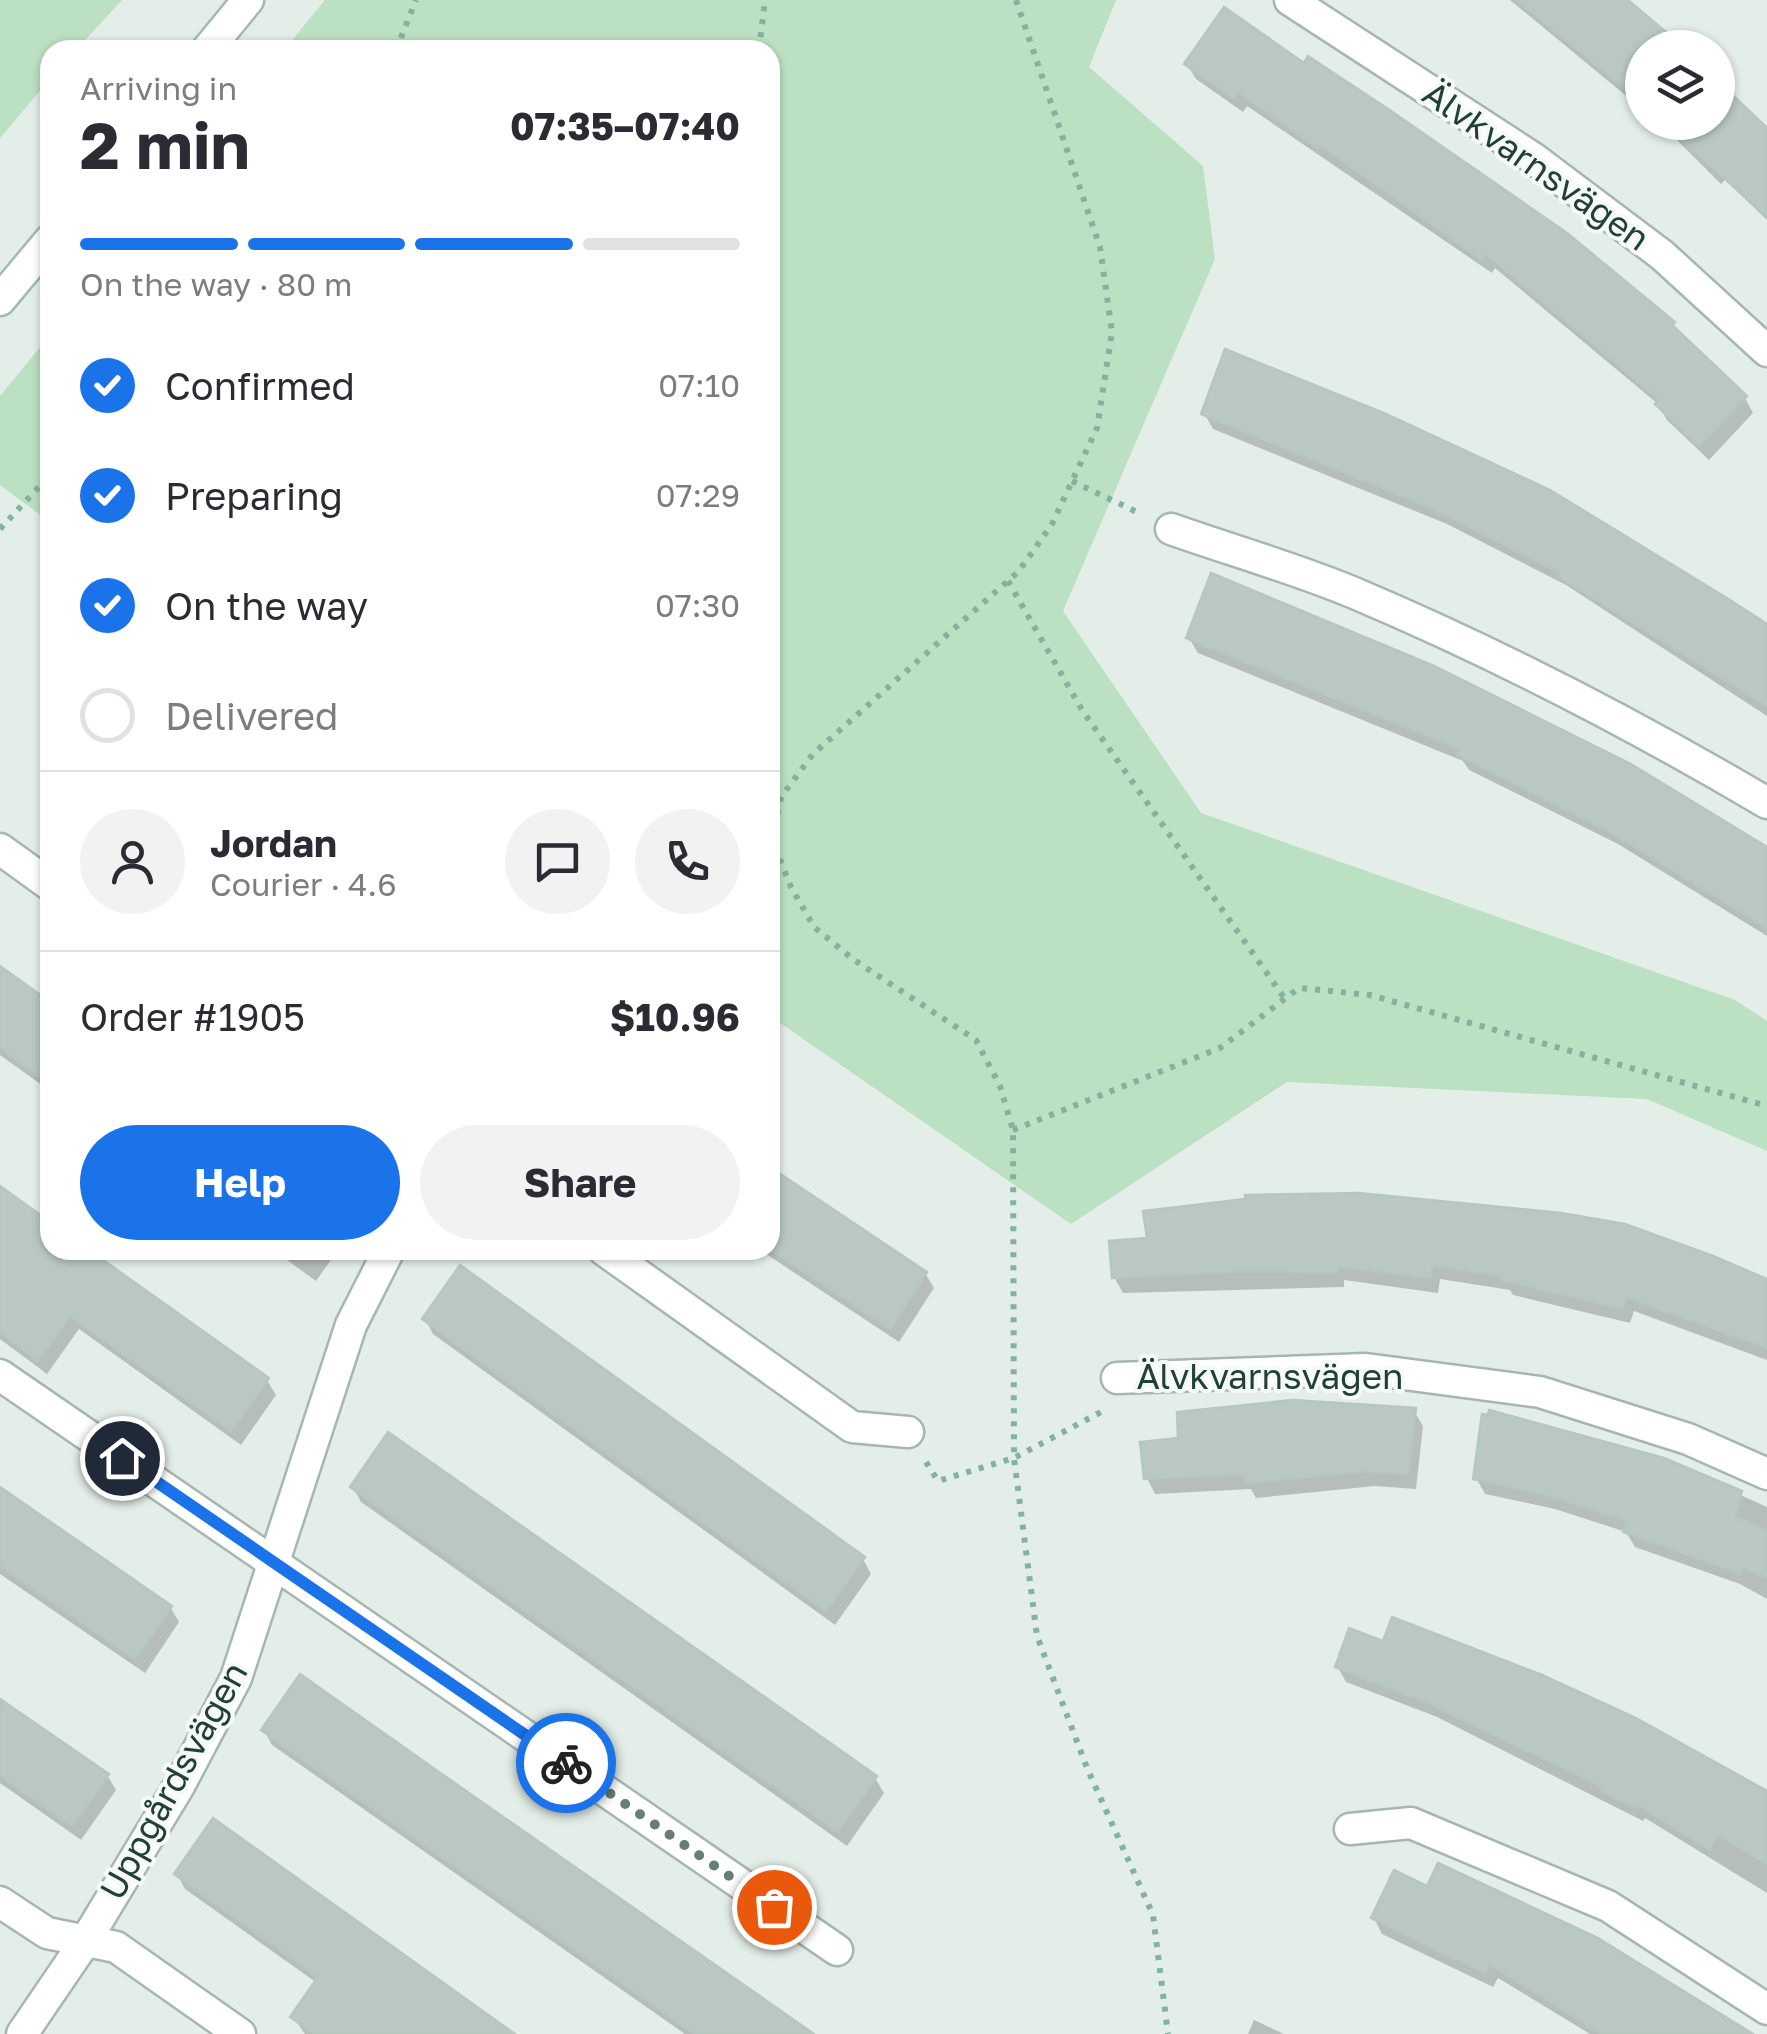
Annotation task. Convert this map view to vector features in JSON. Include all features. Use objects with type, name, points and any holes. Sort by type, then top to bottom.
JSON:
[{"type":"street","points":[[214,40],[248,0]]},
{"type":"street","name":"Älvkvarnsvägen","points":[[1290,0],[1533,158],[1662,255],[1767,350]]},
{"type":"street","points":[[0,300],[40,252]]},
{"type":"street","points":[[1171,529],[1356,594],[1481,650],[1622,718],[1767,804]]},
{"type":"street","points":[[0,849],[40,879]]},
{"type":"street","name":"Uppgårdsvägen","points":[[22,2034],[86,1940],[179,1786],[236,1678],[350,1324],[384,1260]]},
{"type":"street","points":[[618,1260],[852,1427],[908,1432]]},
{"type":"street","name":"Älvkvarnsvägen","points":[[1116,1378],[1366,1370],[1540,1392],[1688,1439],[1767,1474]]},
{"type":"street","points":[[0,1376],[837,1950]]},
{"type":"street","points":[[1350,1829],[1412,1823],[1608,1906],[1767,2009]]},
{"type":"street","name":"Uppgårdsvägen","points":[[0,1902],[47,1933],[116,1947],[240,2034]]},
{"type":"path","points":[[400,40],[416,0]]},
{"type":"path","points":[[760,40],[765,0]]},
{"type":"path","points":[[780,803],[813,754],[1008,581],[1052,524],[1096,428],[1112,332],[1100,246],[1016,0]]},
{"type":"path","points":[[1072,481],[1171,529]]},
{"type":"path","points":[[0,529],[40,486]]},
{"type":"path","points":[[1008,581],[1082,710],[1284,999]]},
{"type":"path","points":[[780,860],[814,927],[854,960],[976,1040],[1000,1086],[1013,1130],[1014,1458],[1037,1636],[1088,1768],[1153,1915],[1168,2034]]},
{"type":"path","points":[[1013,1130],[1220,1048],[1299,988],[1370,996],[1767,1106]]},
{"type":"path","points":[[908,1432],[938,1481],[1014,1458],[1102,1414],[1116,1378]]},
{"type":"green space","points":[[0,0],[122,0],[85,40],[40,40],[40,91],[0,138]]},
{"type":"green space","points":[[325,0],[1116,0],[1089,67],[1203,166],[1215,259],[1063,611],[1201,813],[1735,1000],[1767,1021],[1767,1151],[1647,1099],[1287,1082],[1071,1224],[780,1023],[780,40],[292,40]]},
{"type":"green space","points":[[40,347],[40,515],[0,485],[0,396]]},
{"type":"building","points":[[1516,0],[1628,0],[1664,30],[1625,30],[1625,88]]},
{"type":"building","points":[[1224,7],[1304,63],[1308,56],[1567,233],[1675,322],[1672,325],[1747,396],[1699,446],[1655,404],[1660,400],[1486,254],[1482,260],[1320,145],[1318,148],[1238,92],[1234,98],[1184,64]]},
{"type":"building","points":[[1735,97],[1767,128],[1767,216],[1681,140],[1735,140]]},
{"type":"building","points":[[1225,349],[1386,414],[1550,490],[1767,624],[1767,706],[1558,576],[1560,573],[1436,510],[1201,414]]},
{"type":"building","points":[[1211,573],[1434,666],[1631,764],[1767,847],[1767,928],[1607,830],[1457,755],[1460,749],[1186,638]]},
{"type":"building","points":[[0,966],[40,995],[40,1077],[0,1048]]},
{"type":"building","points":[[780,1174],[927,1272],[890,1329],[780,1256]]},
{"type":"building","points":[[0,1186],[40,1215],[40,1260],[103,1260],[269,1378],[231,1431],[70,1316],[38,1361],[0,1332]]},
{"type":"building","points":[[1359,1193],[1561,1213],[1625,1224],[1713,1256],[1767,1279],[1767,1348],[1626,1297],[1622,1309],[1501,1280],[1502,1276],[1432,1265],[1431,1278],[1337,1266],[1337,1272],[1238,1271],[1112,1278],[1109,1241],[1147,1238],[1143,1211],[1245,1199],[1245,1195]]},
{"type":"building","points":[[460,1265],[865,1557],[826,1611],[422,1319]]},
{"type":"building","points":[[1293,1400],[1416,1408],[1408,1474],[1365,1471],[1245,1483],[1244,1474],[1144,1479],[1140,1442],[1178,1438],[1177,1412]]},
{"type":"building","points":[[1489,1410],[1664,1458],[1742,1491],[1735,1517],[1767,1531],[1767,1578],[1743,1567],[1741,1574],[1623,1532],[1626,1521],[1544,1494],[1473,1479],[1482,1414],[1488,1415]]},
{"type":"building","points":[[388,1432],[877,1776],[838,1832],[350,1487]]},
{"type":"building","points":[[0,1487],[172,1606],[135,1659],[0,1566]]},
{"type":"building","points":[[1392,1617],[1542,1675],[1636,1718],[1767,1791],[1767,1864],[1718,1835],[1710,1850],[1636,1804],[1635,1807],[1601,1791],[1603,1787],[1426,1702],[1335,1667],[1349,1628],[1383,1641]]},
{"type":"building","points":[[300,1674],[814,2034],[695,2034],[369,1806],[261,1730]]},
{"type":"building","points":[[0,1699],[109,1774],[72,1826],[0,1776]]},
{"type":"building","points":[[213,1818],[515,2034],[315,2034],[290,2017],[318,1977],[174,1874]]},
{"type":"building","points":[[1438,1863],[1598,1938],[1753,2034],[1602,2034],[1489,1964],[1485,1973],[1371,1918],[1394,1870],[1427,1886]]},
{"type":"way so far","points":[[566,1763],[774,1907]]},
{"type":"route","points":[[122,1458],[566,1763]]}]
